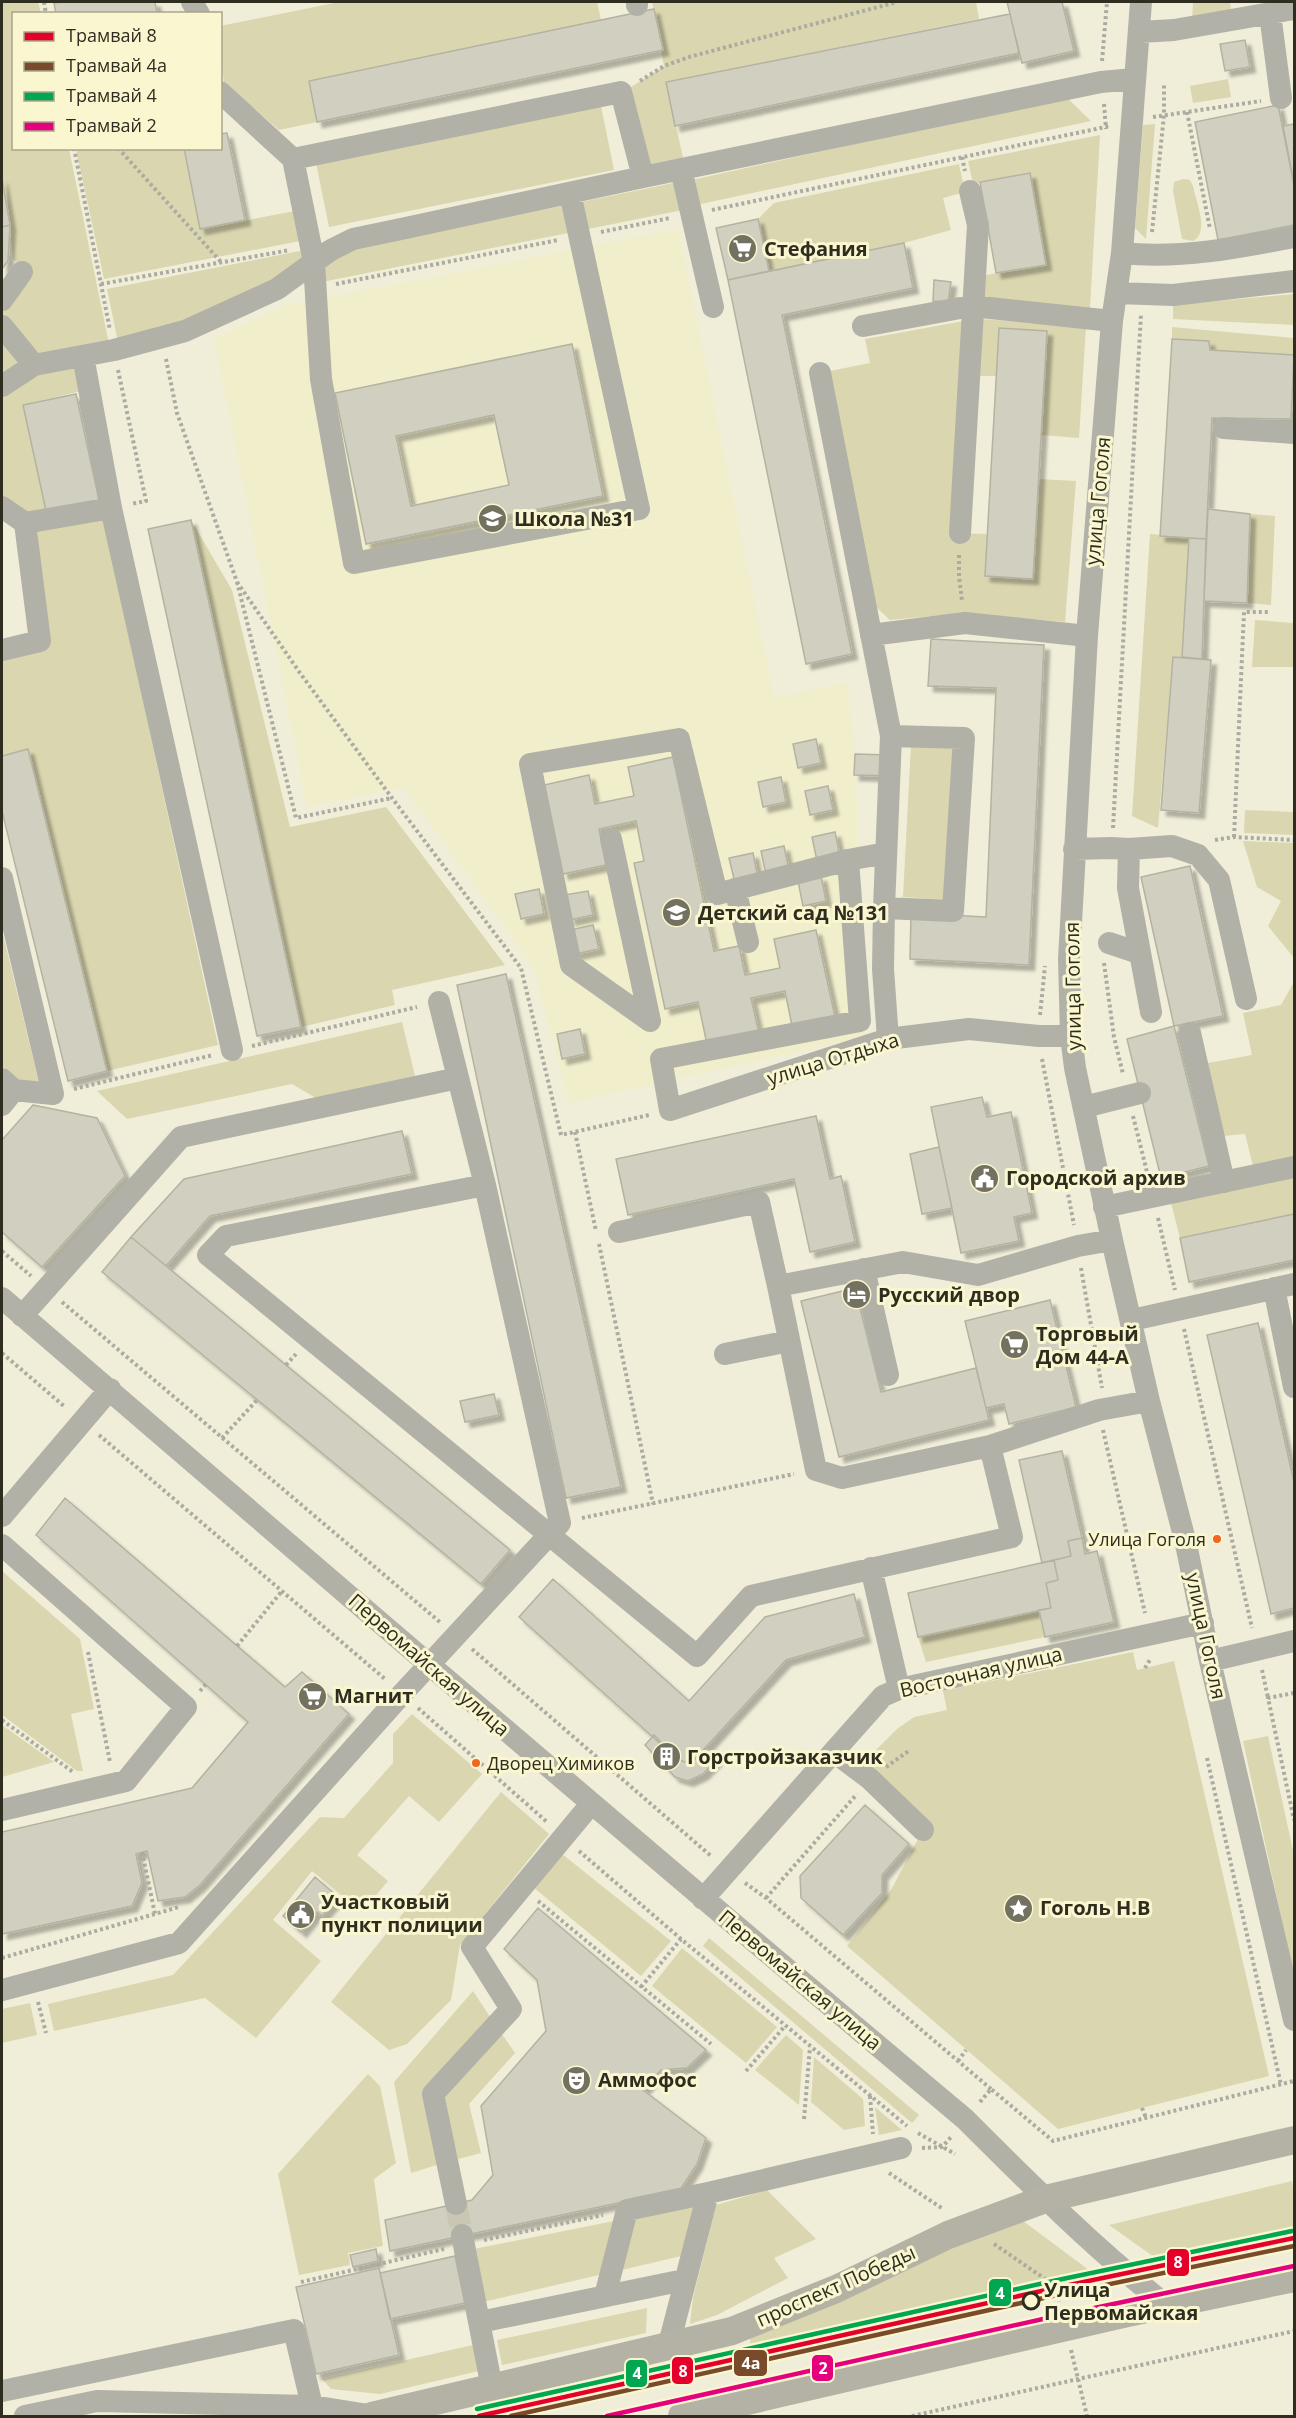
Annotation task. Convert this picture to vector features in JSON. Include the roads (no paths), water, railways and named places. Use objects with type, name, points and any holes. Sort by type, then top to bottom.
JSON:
[{"type":"main road","name":"проспект Победы","points":[[374,2416],[732,2331],[836,2289],[948,2235],[1045,2199],[1294,2140]]},
{"type":"main road","points":[[682,2416],[722,2412],[1065,2328],[1294,2278]]},
{"type":"street","name":"улица Гоголя","points":[[1141,2],[1122,253],[1112,321],[1087,636],[1069,959],[1071,1036],[1104,1207],[1149,1401],[1186,1544],[1210,1661],[1294,2020]]},
{"type":"street","points":[[1140,32],[1174,30],[1294,9]]},
{"type":"street","points":[[1270,14],[1281,98]]},
{"type":"street","points":[[2,386],[34,365],[114,350],[185,331],[277,289],[313,254],[331,250],[353,239],[1101,82],[1134,80]]},
{"type":"street","points":[[293,159],[621,92],[644,177]]},
{"type":"street","points":[[222,94],[293,159],[313,254],[321,379],[354,563],[639,509],[570,193]]},
{"type":"street","points":[[681,169],[713,307]]},
{"type":"street","points":[[960,533],[971,306],[978,225],[970,191]]},
{"type":"street","points":[[1122,253],[1150,256],[1214,252],[1294,237]]},
{"type":"street","points":[[2,300],[22,272]]},
{"type":"street","points":[[1117,293],[1173,295],[1294,281]]},
{"type":"street","points":[[863,326],[971,306],[1112,321]]},
{"type":"street","points":[[2,326],[34,365]]},
{"type":"street","points":[[83,356],[111,508],[232,1050]]},
{"type":"street","points":[[820,373],[891,736],[884,908],[884,969],[888,1039]]},
{"type":"street","points":[[1224,428],[1294,433]]},
{"type":"street","points":[[2,507],[25,523],[111,508]]},
{"type":"street","points":[[2,650],[40,641],[25,523]]},
{"type":"street","points":[[871,635],[965,623],[1087,636]]},
{"type":"street","points":[[884,908],[953,911],[964,738],[891,736]]},
{"type":"street","points":[[650,1021],[571,965],[530,764],[679,739],[717,894],[848,860],[886,853]]},
{"type":"street","points":[[611,839],[650,1021],[661,1059],[860,1021],[848,860]]},
{"type":"street","points":[[1074,849],[1172,846],[1198,855],[1219,880],[1245,999]]},
{"type":"street","points":[[1129,849],[1128,888],[1151,1012]]},
{"type":"street","points":[[2,878],[53,1094],[6,1091]]},
{"type":"street","points":[[735,889],[748,942]]},
{"type":"street","points":[[1109,943],[1139,953]]},
{"type":"street","points":[[439,1002],[485,1185],[554,1529]]},
{"type":"street","name":"улица Отдыха","points":[[661,1059],[670,1110],[888,1039],[969,1029],[1039,1036],[1071,1036]]},
{"type":"street","points":[[1190,1033],[1224,1182]]},
{"type":"street","points":[[22,1316],[181,1137],[458,1078]]},
{"type":"street","points":[[1084,1107],[1140,1094]]},
{"type":"street","points":[[1104,1207],[1294,1167]]},
{"type":"street","points":[[485,1185],[226,1236],[208,1255],[554,1529],[697,1656],[751,1596],[1012,1537],[990,1446]]},
{"type":"street","points":[[619,1232],[759,1202],[816,1470],[842,1478],[990,1446],[1099,1410],[1149,1401]]},
{"type":"street","points":[[778,1286],[903,1262],[978,1275],[1078,1246],[1112,1240]]},
{"type":"street","points":[[864,1269],[888,1376]]},
{"type":"street","points":[[1132,1320],[1284,1286],[1294,1387]]},
{"type":"street","name":"Первомайская улица","points":[[2,1299],[110,1389],[428,1665],[965,2119],[1045,2199],[1166,2306]]},
{"type":"street","points":[[725,1353],[789,1341]]},
{"type":"street","points":[[2,1516],[110,1389]]},
{"type":"street","points":[[2,1990],[180,1944],[428,1665],[554,1529]]},
{"type":"street","points":[[2,1545],[186,1707],[126,1781],[2,1810]]},
{"type":"street","points":[[872,1568],[899,1689]]},
{"type":"street","name":"Восточная улица","points":[[704,1899],[883,1696],[899,1689],[1203,1623]]},
{"type":"street","points":[[1210,1661],[1294,1641]]},
{"type":"street","points":[[834,1752],[870,1779],[923,1830]]},
{"type":"street","points":[[456,2204],[432,2094],[511,2008],[472,1947],[591,1803]]},
{"type":"street","points":[[605,2296],[627,2210],[902,2148]]},
{"type":"street","points":[[668,2348],[708,2193]]},
{"type":"street","points":[[462,2235],[492,2388]]},
{"type":"street","points":[[480,2322],[684,2280]]},
{"type":"street","points":[[2,2391],[294,2330],[312,2406]]},
{"type":"street","points":[[25,2416],[97,2402],[312,2406],[374,2416]]},
{"type":"tunnel","points":[[456,2204],[462,2235]]},
{"type":"tram line","name":"4","points":[[477,2409],[1053,2281],[1292,2231]]},
{"type":"tram line","name":"8","points":[[479,2416],[1055,2288],[1294,2238]]},
{"type":"tram line","name":"4а","points":[[511,2416],[1057,2295],[1294,2246]]},
{"type":"tram line","name":"2","points":[[607,2416],[1061,2315],[1294,2266]]},
{"type":"place","name":"Стефания","points":[[743,249]]},
{"type":"place","name":"Школа №31","points":[[493,519]]},
{"type":"place","name":"Детский сад №131","points":[[677,913]]},
{"type":"place","name":"Городской архив","points":[[985,1178]]},
{"type":"place","name":"Русский двор","points":[[857,1295]]},
{"type":"place","name":"Торговый Дом 44-А","points":[[1015,1345]]},
{"type":"place","name":"Улица Гоголя","points":[[1217,1539]]},
{"type":"place","name":"Магнит","points":[[313,1696]]},
{"type":"place","name":"Горстройзаказчик","points":[[666,1757]]},
{"type":"place","name":"Дворец Химиков","points":[[476,1763]]},
{"type":"place","name":"Гоголь Н.В","points":[[1019,1908]]},
{"type":"place","name":"Участковый пункт полиции","points":[[300,1914]]},
{"type":"place","name":"Аммофос","points":[[577,2080]]},
{"type":"place","name":"Улица Первомайская","points":[[1031,2301]]}]
